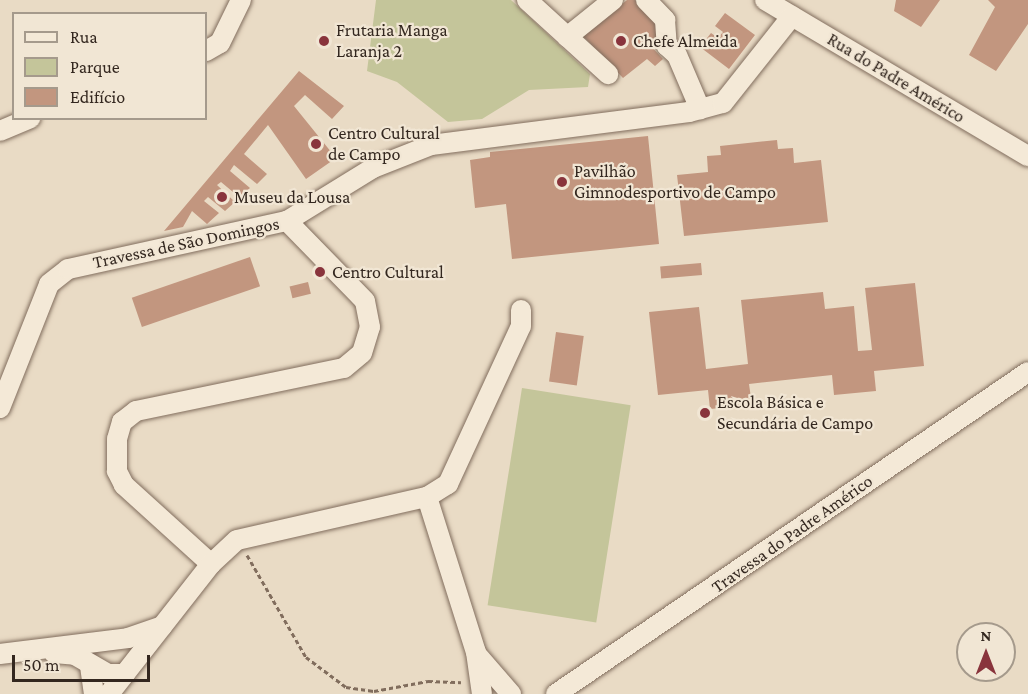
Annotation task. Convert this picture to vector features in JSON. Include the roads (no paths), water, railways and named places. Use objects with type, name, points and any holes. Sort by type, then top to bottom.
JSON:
[{"type":"street","points":[[207,50],[220,43],[241,0]]},
{"type":"street","points":[[527,0],[608,74]]},
{"type":"street","points":[[567,37],[613,0]]},
{"type":"street","points":[[646,0],[665,20],[667,46],[677,55],[700,109]]},
{"type":"street","name":"Rua do Padre Américo","points":[[765,0],[1028,156]]},
{"type":"street","name":"Travessa de São Domingos","points":[[0,408],[49,285],[68,269],[286,221],[373,168],[430,145],[700,109],[723,103],[741,86],[792,16]]},
{"type":"street","points":[[0,131],[25,120]]},
{"type":"street","points":[[210,564],[124,485],[117,471],[117,439],[122,422],[136,411],[344,368],[362,353],[370,327],[365,301],[286,221]]},
{"type":"street","points":[[109,694],[210,564],[237,540],[427,497],[448,484],[521,326],[521,310]]},
{"type":"street","name":"Travessa do Padre Américo","points":[[556,694],[1028,372]]},
{"type":"street","points":[[427,497],[476,652],[481,688]]},
{"type":"street","points":[[0,654],[93,642],[163,626]]},
{"type":"street","points":[[93,642],[117,654],[125,674]]},
{"type":"street","points":[[30,651],[75,655],[90,666],[125,674]]},
{"type":"street","points":[[476,652],[508,694]]},
{"type":"street","points":[[90,666],[94,694]]},
{"type":"place","name":"Frutaria Manga Laranja 2","points":[[324,41]]},
{"type":"place","name":"Chefe Almeida","points":[[621,41]]},
{"type":"place","name":"Centro Cultural de Campo","points":[[316,144]]},
{"type":"place","name":"Pavilhão Gimnodesportivo de Campo","points":[[562,182]]},
{"type":"place","name":"Museu da Lousa","points":[[222,197]]},
{"type":"place","name":"Centro Cultural","points":[[320,272]]},
{"type":"place","name":"Escola Básica e Secundária de Campo","points":[[705,413]]}]
